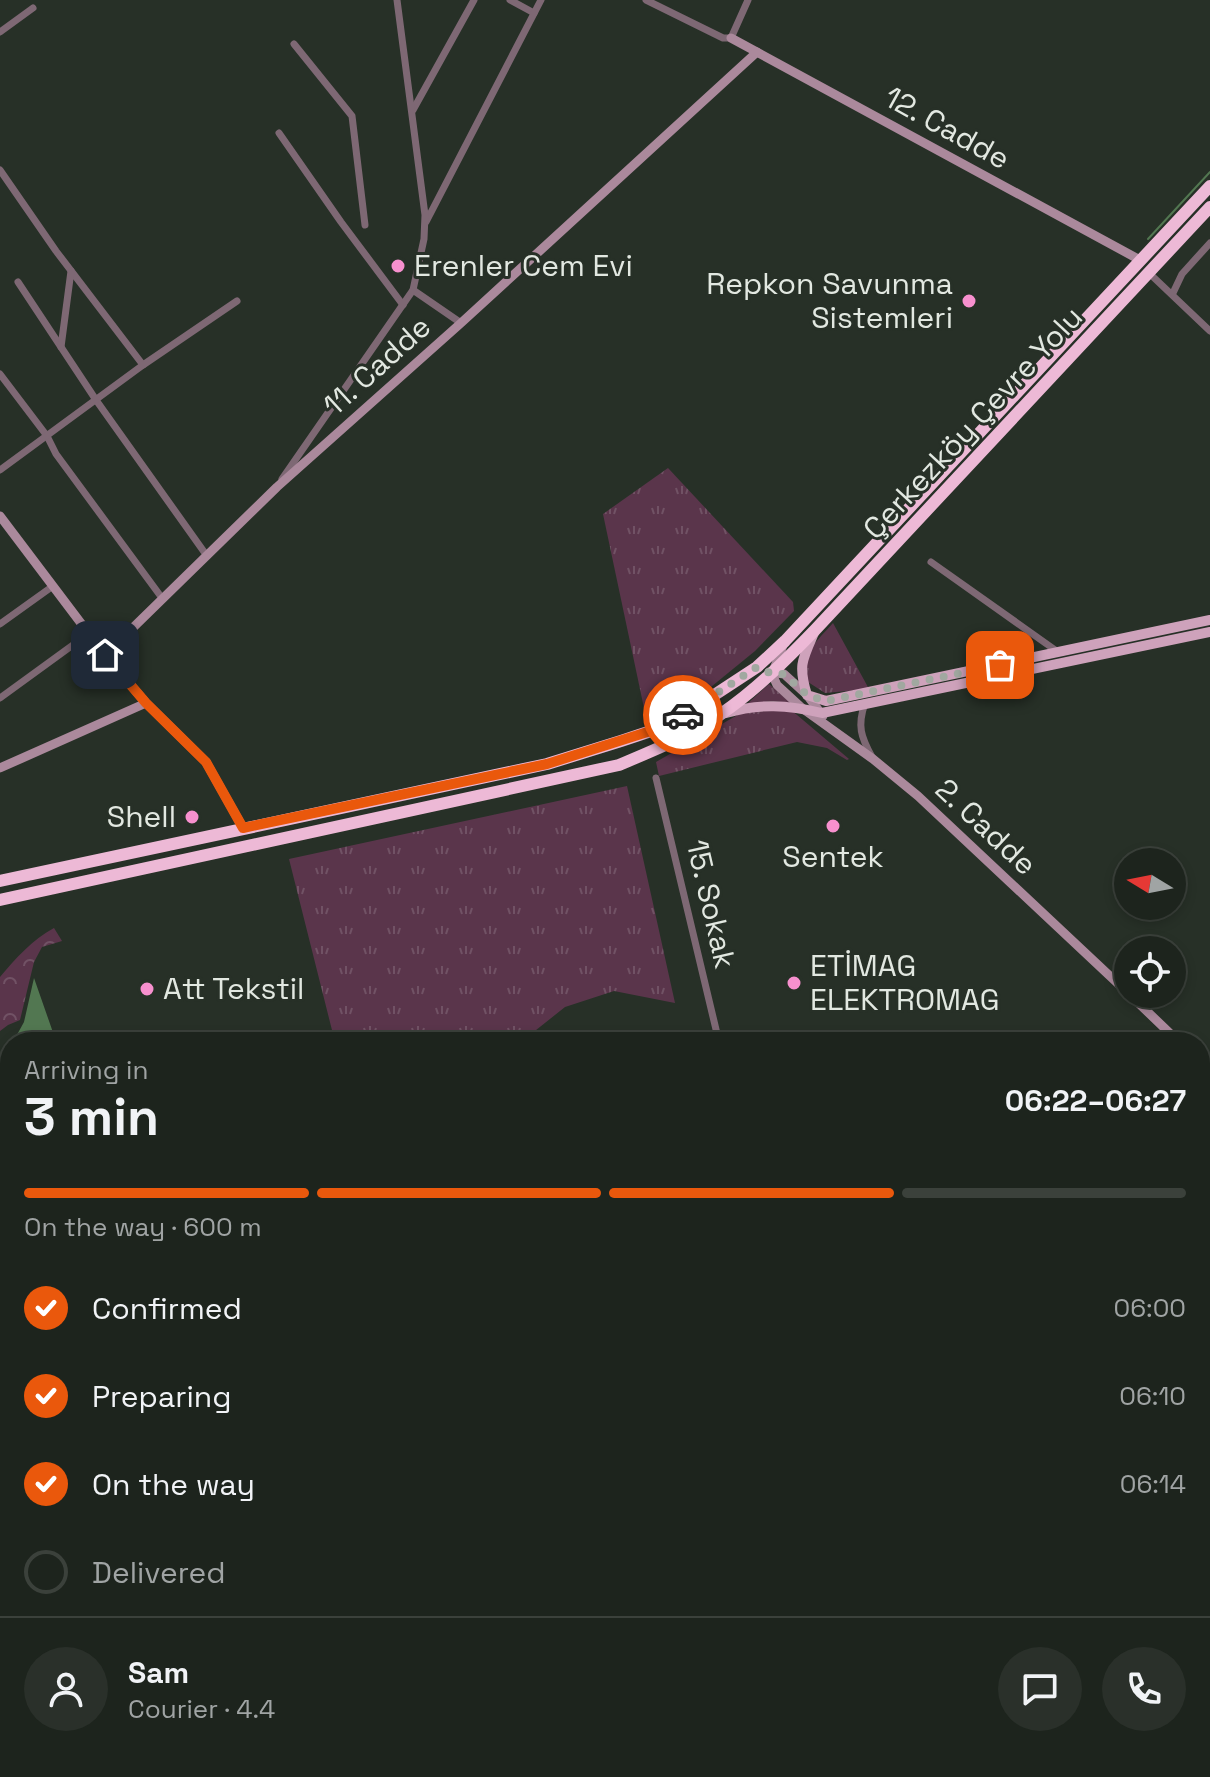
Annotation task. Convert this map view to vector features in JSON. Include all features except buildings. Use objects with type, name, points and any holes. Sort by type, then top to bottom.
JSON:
[{"type":"highway","points":[[0,881],[547,764],[663,727],[757,667],[785,641],[1210,186]]},
{"type":"highway","name":"Çerkezköy Çevre Yolu","points":[[0,900],[619,765],[667,745],[720,715],[772,674],[815,630],[1210,207]]},
{"type":"main road","points":[[815,630],[803,657],[801,673],[807,695],[826,701],[1210,620]]},
{"type":"main road","points":[[720,715],[773,704],[822,713],[1210,632]]},
{"type":"street","points":[[277,487],[413,290],[425,223],[397,0]]},
{"type":"street","points":[[412,112],[474,0]]},
{"type":"street","points":[[510,0],[534,13]]},
{"type":"street","points":[[425,223],[541,0]]},
{"type":"street","points":[[646,0],[723,38],[731,38],[748,0]]},
{"type":"street","points":[[0,32],[33,8]]},
{"type":"street","name":"12. Cadde","points":[[731,38],[1140,260]]},
{"type":"street","points":[[294,44],[352,116],[365,225]]},
{"type":"street","name":"11. Cadde","points":[[105,655],[277,487],[757,52]]},
{"type":"street","points":[[279,133],[403,305]]},
{"type":"street","points":[[0,170],[71,271],[143,365]]},
{"type":"street","points":[[1173,293],[1182,274],[1210,243]]},
{"type":"street","points":[[61,347],[71,271]]},
{"type":"street","points":[[1149,273],[1210,331]]},
{"type":"street","points":[[18,282],[96,400],[207,556]]},
{"type":"street","points":[[413,290],[461,323]]},
{"type":"street","points":[[0,470],[143,365],[237,301]]},
{"type":"street","points":[[0,374],[162,598]]},
{"type":"street","points":[[0,516],[105,655],[146,703],[206,762],[243,828]]},
{"type":"street","points":[[931,562],[1058,652]]},
{"type":"street","points":[[0,624],[53,586]]},
{"type":"street","points":[[0,698],[88,634]]},
{"type":"street","points":[[772,674],[785,641]]},
{"type":"street","points":[[757,667],[772,674],[784,674],[822,713],[826,727]]},
{"type":"street","name":"2. Cadde","points":[[772,674],[777,685],[802,708],[918,796],[1114,980]]},
{"type":"street","points":[[822,713],[826,701]]},
{"type":"street","points":[[0,768],[146,703]]},
{"type":"street","points":[[865,703],[860,716],[860,735],[873,759]]},
{"type":"street","name":"15. Sokak","points":[[656,778],[717,1032]]},
{"type":"street","name":"2. Cadde","points":[[1144,1008],[1169,1032]]},
{"type":"green space","points":[[668,468],[793,602],[794,611],[755,651],[706,691],[659,717],[644,708],[603,514]]},
{"type":"green space","points":[[833,623],[869,689],[825,693],[808,682],[808,656]]},
{"type":"green space","points":[[769,684],[791,703],[772,701],[747,704]]},
{"type":"green space","points":[[790,709],[849,759],[827,748],[797,742],[659,776],[656,762],[741,713]]},
{"type":"green space","points":[[627,786],[675,1003],[614,991],[565,1007],[534,1032],[332,1032],[289,859]]},
{"type":"green space","points":[[54,928],[62,941],[42,947],[34,962],[20,1020],[0,1031],[0,977],[31,944]]},
{"type":"shaded area","points":[[34,978],[53,1032],[18,1032],[24,1022]]},
{"type":"waterway","points":[[1148,239],[1210,172]]},
{"type":"way so far","points":[[683,715],[757,667],[772,674],[784,674],[807,695],[826,701],[1000,665]]},
{"type":"place","name":"Erenler Cem Evi","points":[[398,266]]},
{"type":"place","name":"Repkon Savunma Sistemleri","points":[[969,301]]},
{"type":"place","name":"Shell","points":[[192,817]]},
{"type":"place","name":"Sentek","points":[[833,826]]},
{"type":"place","name":"ETİMAG ELEKTROMAG","points":[[794,983]]},
{"type":"place","name":"Att Tekstil","points":[[147,989]]},
{"type":"route","points":[[105,655],[146,703],[206,762],[243,828],[547,764],[663,727],[683,715]]}]
